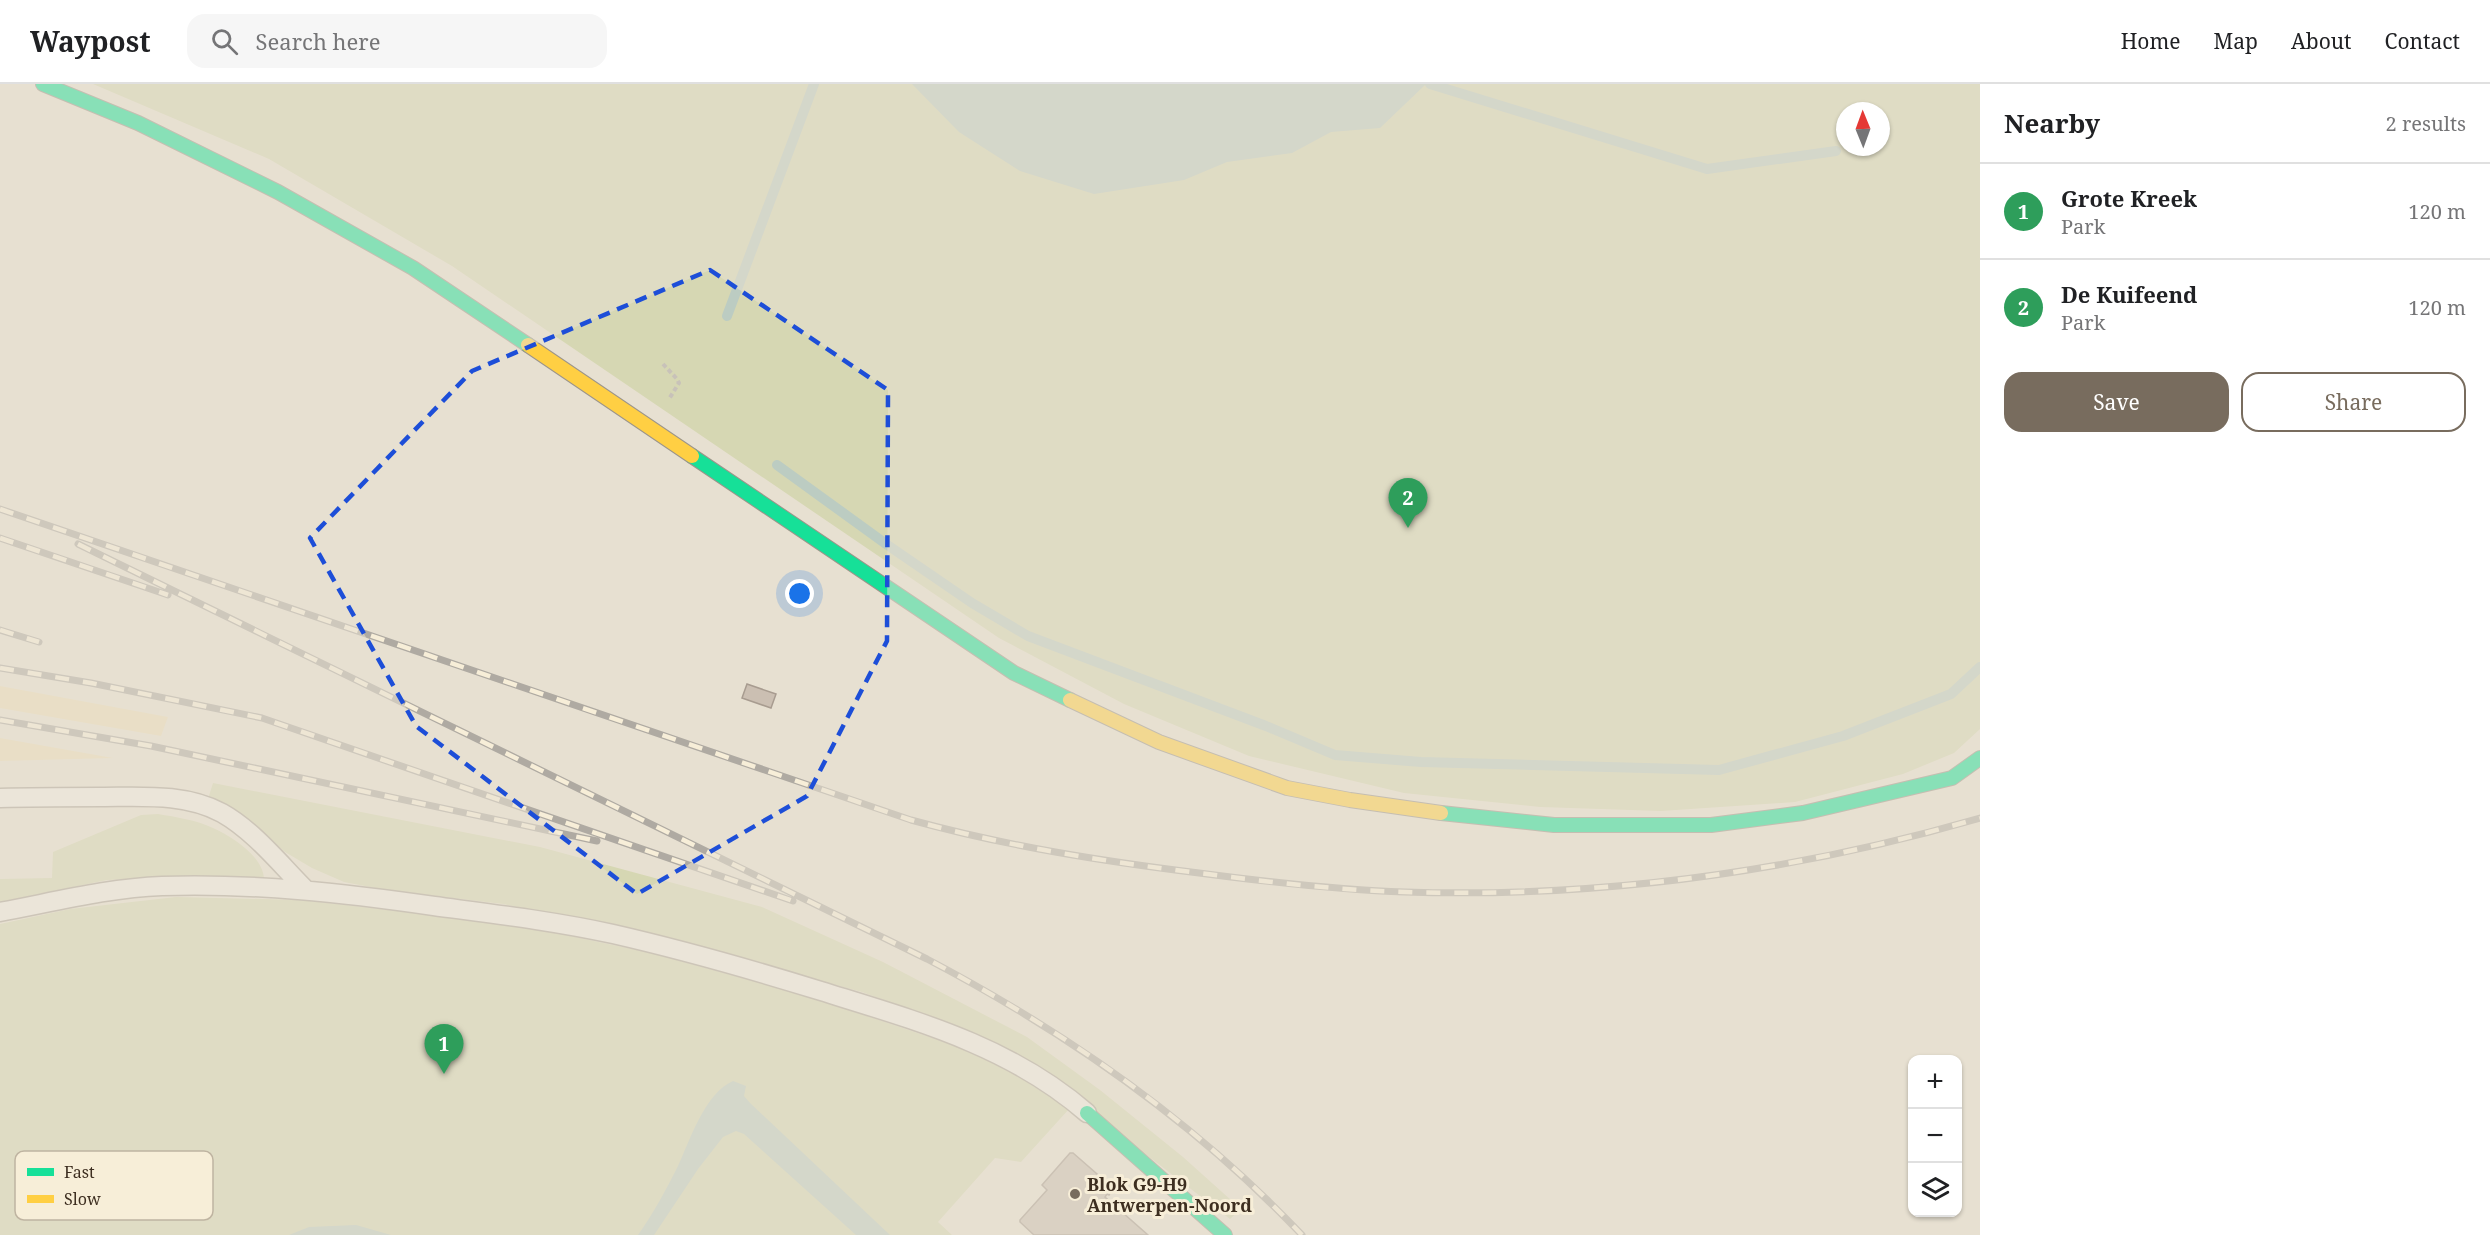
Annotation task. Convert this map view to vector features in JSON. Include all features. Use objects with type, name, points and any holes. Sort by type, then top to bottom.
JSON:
[{"type":"street","points":[[43,84],[195,150],[310,208],[413,268],[1014,673],[1159,742],[1276,784],[1350,800],[1486,819],[1554,825],[1711,825],[1803,813],[1952,778],[1980,758]]},
{"type":"street","points":[[1087,1113],[1225,1235]]},
{"type":"lane","points":[[0,798],[158,796],[191,801],[222,813],[243,829],[306,890]]},
{"type":"lane","points":[[0,912],[135,888],[212,886],[306,890],[485,912],[581,928],[756,971],[913,1020],[991,1051],[1041,1077],[1087,1113]]},
{"type":"highlighted area","points":[[710,270],[888,390],[887,641],[807,796],[637,894],[416,726],[310,538],[472,371]]},
{"type":"green space","points":[[93,84],[1980,84],[1980,729],[1954,753],[1903,774],[1795,802],[1661,811],[1540,807],[1404,793],[1249,756],[1124,704],[999,638],[452,266],[269,159]]},
{"type":"green space","points":[[213,783],[540,847],[762,907],[883,962],[1027,1037],[1100,1090],[1183,1157],[1241,1209],[1230,1219],[1015,1054],[955,1026],[862,992],[613,926],[503,904],[386,890],[344,882],[312,868],[285,852],[240,813],[208,799]]},
{"type":"green space","points":[[158,814],[200,823],[229,837],[246,849],[259,863],[264,880],[178,877],[107,880],[0,902],[0,879],[52,878],[53,852],[141,815]]},
{"type":"green space","points":[[176,897],[301,900],[513,924],[651,953],[811,997],[950,1044],[1005,1068],[1069,1109],[1021,1162],[995,1158],[938,1222],[952,1235],[0,1235],[0,924],[70,909]]},
{"type":"sand","points":[[0,686],[168,717],[161,736],[0,708]]},
{"type":"sand","points":[[0,738],[113,758],[0,761]]},
{"type":"shaded area","points":[[912,84],[1426,84],[1380,128],[1331,132],[1292,153],[1227,162],[1184,180],[1094,194],[1020,171],[959,132]]},
{"type":"shaded area","points":[[733,1081],[746,1086],[744,1096],[750,1103],[890,1235],[856,1235],[744,1134],[736,1131],[723,1137],[698,1169],[654,1235],[638,1235],[669,1184],[706,1106],[723,1087]]},
{"type":"shaded area","points":[[356,1225],[391,1235],[289,1235],[309,1227]]},
{"type":"building","points":[[747,684],[776,694],[771,708],[742,698]]},
{"type":"building","name":"Blok G9-H9 Antwerpen-Noord","points":[[1070,1153],[1073,1153],[1113,1188],[1105,1197],[1148,1235],[1034,1235],[1020,1222],[1047,1190],[1042,1185]]},
{"type":"waterway","points":[[727,316],[814,84]]},
{"type":"waterway","points":[[1430,84],[1707,169],[1836,151]]},
{"type":"waterway","points":[[777,465],[972,603],[1028,636],[1266,726],[1335,755],[1421,762],[1719,770],[1843,736],[1951,694],[1980,667]]},
{"type":"railway","points":[[0,509],[911,820],[982,838],[1090,858],[1251,879],[1353,889],[1478,893],[1551,891],[1696,878],[1767,867],[1910,837],[1980,818]]},
{"type":"railway","points":[[0,538],[168,595]]},
{"type":"railway","points":[[78,544],[927,959],[979,987],[1078,1048],[1172,1116],[1260,1193],[1302,1235]]},
{"type":"railway","points":[[0,630],[39,642]]},
{"type":"railway","points":[[0,668],[91,683],[262,718],[793,901]]},
{"type":"railway","points":[[0,720],[151,746],[597,841]]},
{"type":"traffic: fast","points":[[43,84],[138,123],[278,192],[413,268],[528,345]]},
{"type":"traffic: fast","points":[[692,456],[1014,673],[1070,700]]},
{"type":"traffic: fast","points":[[1441,813],[1554,825],[1711,825],[1803,813],[1952,778],[1980,758]]},
{"type":"traffic: fast","points":[[1087,1113],[1225,1235]]},
{"type":"traffic: slow","points":[[528,345],[692,456]]},
{"type":"traffic: slow","points":[[1070,700],[1159,742],[1287,788],[1441,813]]},
{"type":"place","name":"De Kuifeend","points":[[1408,528]]},
{"type":"place","name":"Grote Kreek","points":[[444,1074]]},
{"type":"place","name":"Blok G9-H9 Antwerpen-Noord","points":[[1075,1194]]}]
